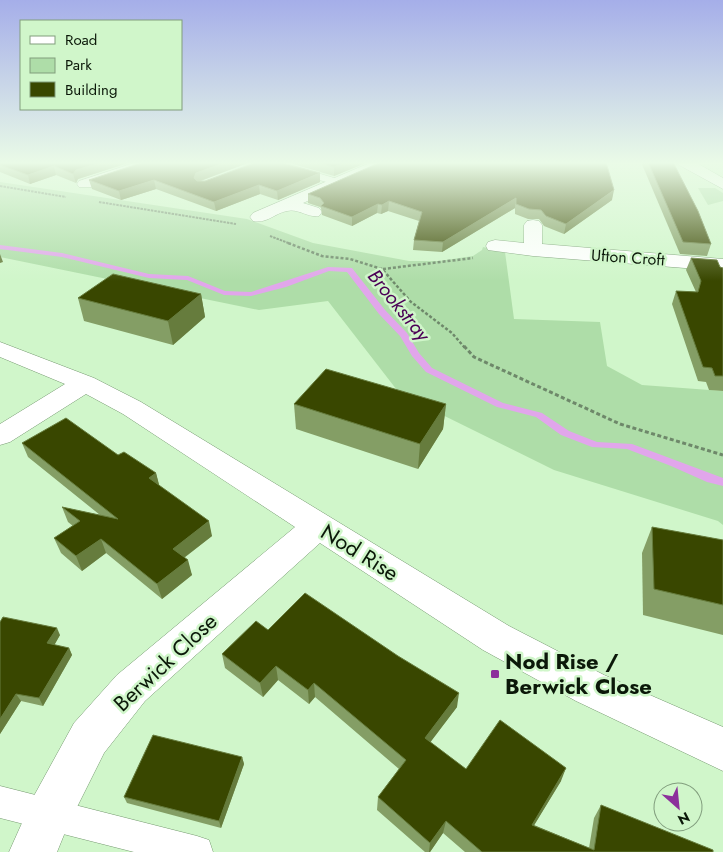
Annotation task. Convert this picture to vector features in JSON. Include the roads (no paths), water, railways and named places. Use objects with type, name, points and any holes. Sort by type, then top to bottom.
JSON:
[{"type":"street","points":[[259,217],[293,202]]},
{"type":"street","points":[[288,204],[313,212]]},
{"type":"street","points":[[533,225],[534,250]]},
{"type":"street","name":"Ufton Croft","points":[[494,246],[723,265]]},
{"type":"street","name":"Nod Rise","points":[[0,349],[85,383],[132,408],[496,638],[590,688],[723,749]]},
{"type":"street","points":[[0,436],[85,383]]},
{"type":"street","name":"Berwick Close","points":[[33,852],[48,816],[89,738],[131,688],[318,526]]},
{"type":"lane","points":[[0,802],[48,816],[197,852]]},
{"type":"waterway","name":"Brookstray","points":[[0,247],[62,255],[149,276],[188,278],[224,293],[251,294],[328,269],[349,270],[382,312],[404,335],[415,354],[429,370],[500,405],[539,415],[565,433],[596,445],[628,446],[723,482]]},
{"type":"place","name":"Nod Rise / Berwick Close","points":[[495,674]]}]
